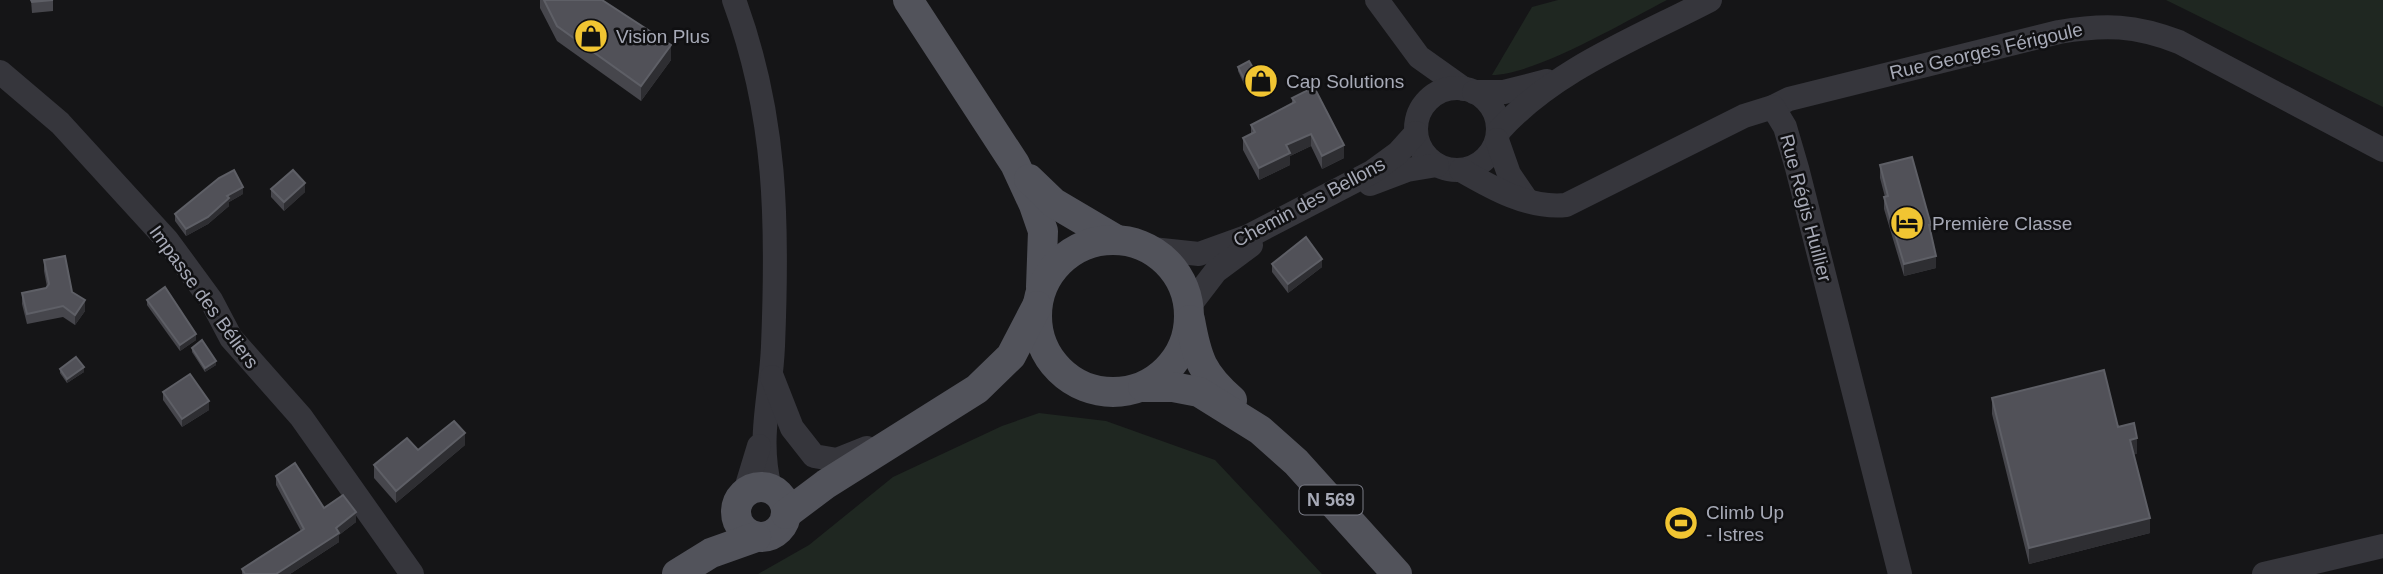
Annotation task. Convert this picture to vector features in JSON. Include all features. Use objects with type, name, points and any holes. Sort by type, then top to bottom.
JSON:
[{"type":"main road","points":[[908,0],[1014,164],[1043,231],[1039,298],[1042,344],[1064,376]]},
{"type":"main road","points":[[977,389],[1026,370],[1064,376],[1082,386],[1102,392],[1123,392],[1143,387],[1161,376],[1176,360],[1186,341],[1190,313],[1178,275],[1152,249],[1115,239],[1045,197],[1014,164]]},
{"type":"main road","points":[[677,574],[711,553],[762,507],[826,484],[977,389],[1011,356],[1039,298],[1062,259],[1096,241],[1115,239]]},
{"type":"main road","name":"N 569","points":[[1190,313],[1196,351],[1206,375],[1296,462],[1397,574]]},
{"type":"main road","name":"N 569","points":[[1143,387],[1173,387],[1199,393],[1260,430]]},
{"type":"street","points":[[734,0],[761,88],[773,163],[776,250],[771,375],[762,439],[762,507]]},
{"type":"street","points":[[1377,0],[1419,57],[1490,105],[1509,174],[1526,199]]},
{"type":"street","points":[[1449,168],[1484,161],[1498,136],[1520,107],[1562,78],[1709,0]]},
{"type":"street","name":"Rue Georges Férigoule","points":[[1773,107],[1789,99],[2059,32],[2103,25],[2152,32],[2179,42],[2383,150]]},
{"type":"street","points":[[1419,57],[1425,104]]},
{"type":"street","name":"Impasse des Béliers","points":[[0,72],[60,123],[167,240],[211,300],[231,338],[300,417],[412,574]]},
{"type":"street","points":[[1562,78],[1504,92],[1442,91],[1425,104],[1419,113],[1416,133],[1419,146],[1449,168],[1508,196],[1550,206],[1578,202],[1744,116],[1773,107]]},
{"type":"street","name":"Rue Régis Huillier","points":[[1773,107],[1784,127],[1797,168],[1900,574]]},
{"type":"street","name":"Chemin des Bellons","points":[[1152,249],[1199,254],[1250,236],[1372,172],[1398,153],[1416,133]]},
{"type":"street","name":"Chemin des Bellons","points":[[1190,313],[1216,271],[1251,245],[1359,188],[1407,170],[1449,168]]},
{"type":"street","points":[[771,375],[792,428],[814,456],[837,460],[886,438],[910,432]]},
{"type":"street","points":[[2264,574],[2383,546]]},
{"type":"shaded area","points":[[1558,0],[1667,0],[1555,57],[1510,73],[1492,75],[1532,7]]},
{"type":"shaded area","points":[[2166,0],[2383,0],[2383,107]]},
{"type":"shaded area","points":[[1039,413],[1106,421],[1215,460],[1322,574],[758,574],[809,545],[893,477],[1002,426]]},
{"type":"building","points":[[544,0],[602,0],[671,45],[641,86],[557,26]]},
{"type":"building","points":[[1249,61],[1256,73],[1244,79],[1238,67]]},
{"type":"building","points":[[1314,87],[1344,145],[1322,156],[1311,134],[1286,145],[1290,153],[1259,168],[1243,138],[1255,132],[1251,125],[1295,102],[1292,98]]},
{"type":"building","name":"Première Classe","points":[[1912,157],[1931,225],[1936,256],[1904,264],[1884,197],[1888,196],[1880,165]]},
{"type":"building","points":[[234,170],[243,187],[227,196],[229,198],[208,217],[186,229],[175,214],[219,178]]},
{"type":"building","points":[[293,170],[305,183],[284,202],[271,189]]},
{"type":"building","points":[[1306,237],[1322,259],[1288,284],[1272,264]]},
{"type":"building","points":[[65,256],[72,292],[85,300],[75,315],[63,306],[27,314],[22,293],[46,288],[49,284],[44,260]]},
{"type":"building","points":[[165,287],[196,334],[180,345],[147,300]]},
{"type":"building","points":[[202,340],[216,361],[205,368],[192,348]]},
{"type":"building","points":[[76,357],[84,367],[67,379],[60,369]]},
{"type":"building","points":[[2104,370],[2118,427],[2134,423],[2137,438],[2130,440],[2150,518],[2029,548],[1992,398]]},
{"type":"building","points":[[190,374],[209,401],[182,419],[163,392]]},
{"type":"building","points":[[454,421],[465,433],[396,491],[374,465],[407,438],[418,450]]},
{"type":"building","points":[[295,463],[324,508],[343,495],[356,512],[336,528],[339,533],[276,574],[245,574],[242,569],[304,529],[276,476]]},
{"type":"place","name":"Vision Plus","points":[[591,36]]},
{"type":"place","name":"Cap Solutions","points":[[1261,81]]},
{"type":"place","name":"Première Classe","points":[[1907,223]]},
{"type":"place","name":"Climb Up - Istres","points":[[1681,523]]}]
